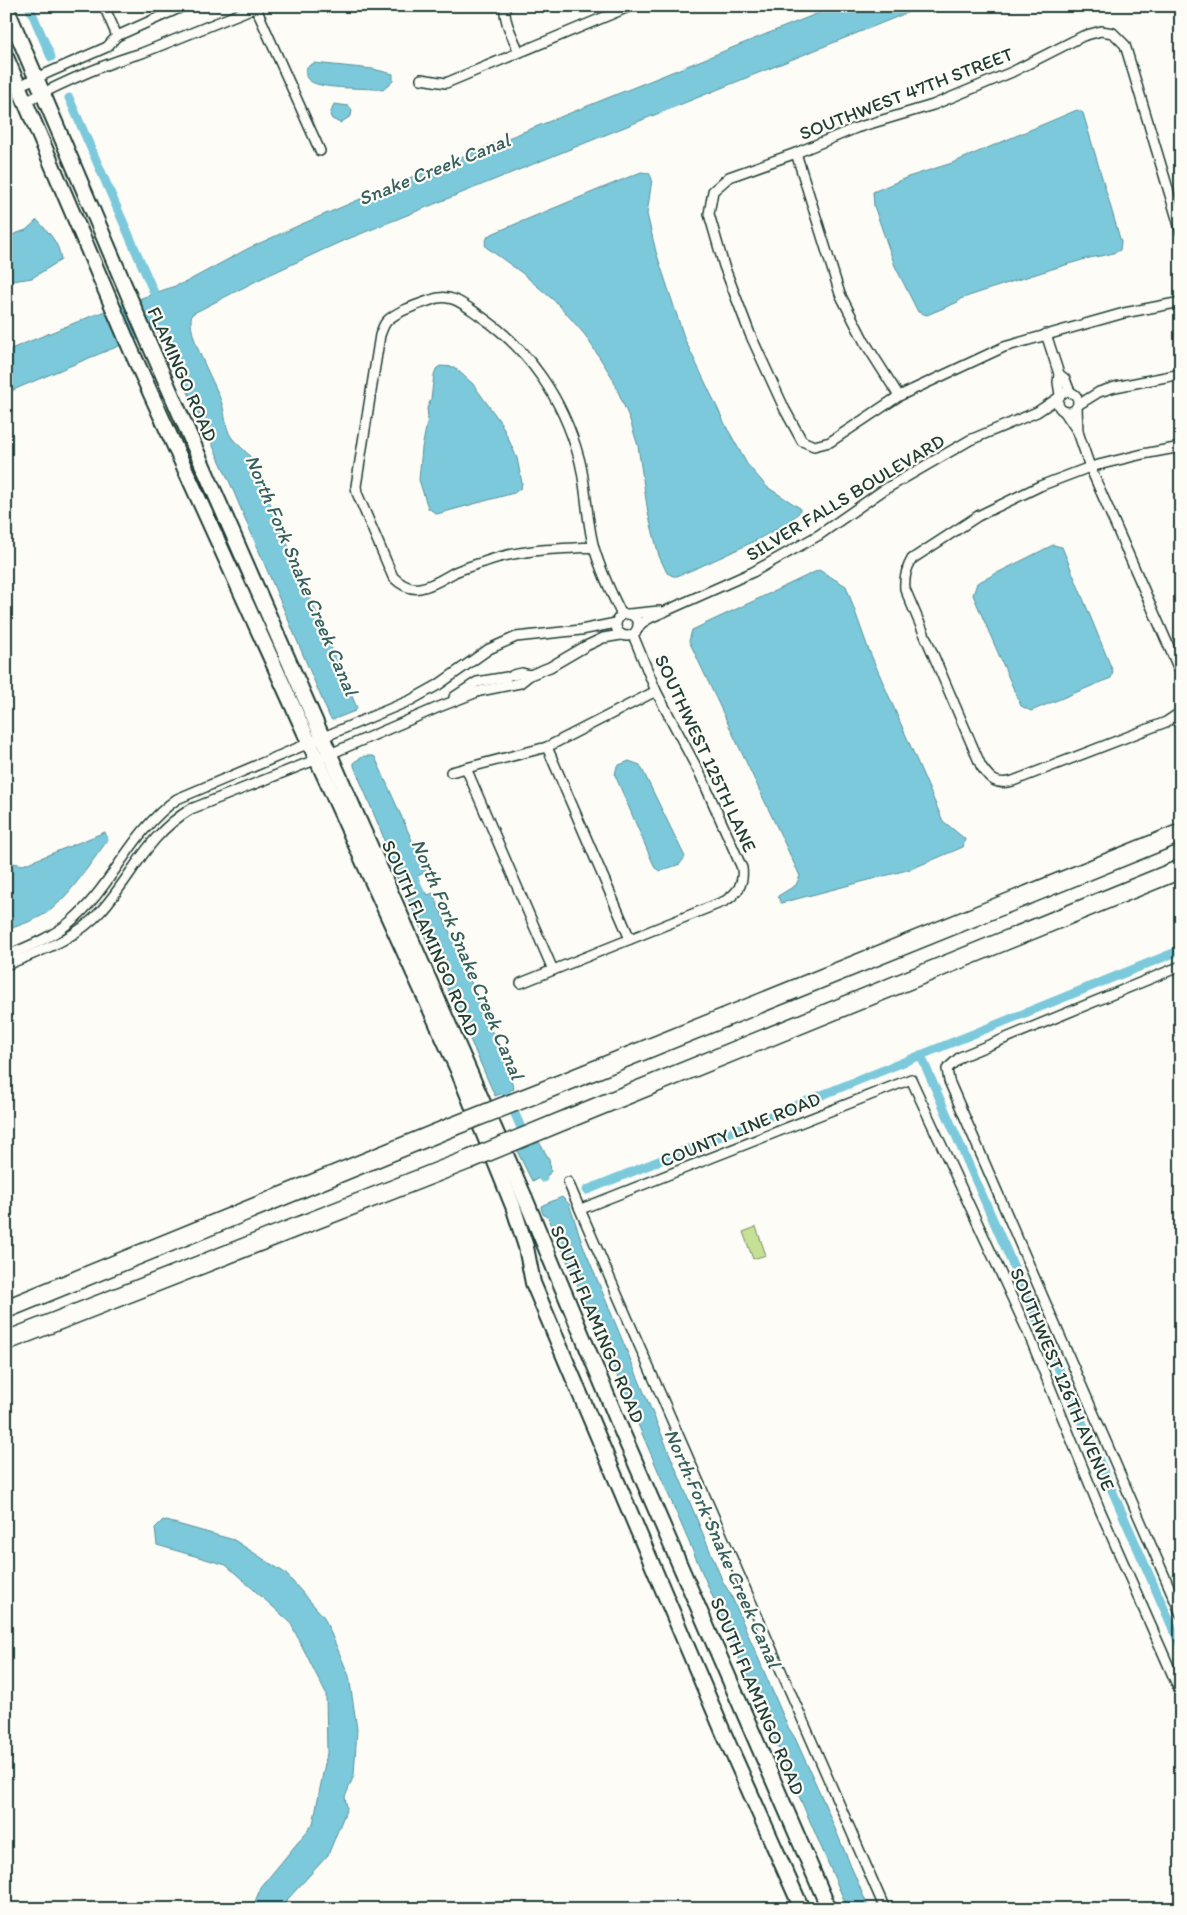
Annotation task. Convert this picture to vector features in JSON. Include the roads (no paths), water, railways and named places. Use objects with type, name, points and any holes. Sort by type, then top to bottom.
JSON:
[{"type":"highway","points":[[6,1309],[1181,833]]},
{"type":"highway","points":[[6,1341],[468,1160],[1181,869]]},
{"type":"main road","name":"FLAMINGO ROAD","points":[[6,7],[148,341],[330,754]]},
{"type":"main road","name":"FLAMINGO ROAD","points":[[6,57],[131,350],[316,759]]},
{"type":"main road","name":"SOUTH FLAMINGO ROAD","points":[[330,754],[525,1198],[623,1434],[829,1909]]},
{"type":"main road","name":"SOUTH FLAMINGO ROAD","points":[[316,759],[457,1068],[513,1206],[526,1247],[533,1283],[724,1734],[802,1909]]},
{"type":"street","points":[[104,6],[116,36]]},
{"type":"street","points":[[18,86],[107,47],[116,36],[184,6]]},
{"type":"street","points":[[506,6],[504,12],[519,52]]},
{"type":"street","points":[[421,79],[446,83],[631,6]]},
{"type":"street","points":[[25,102],[118,61],[142,54],[256,7],[320,151]]},
{"type":"street","name":"SOUTHWEST 47TH STREET","points":[[899,396],[830,442],[814,446],[802,440],[750,334],[724,266],[709,214],[713,191],[729,177],[796,153],[856,128],[933,105],[1012,72],[1083,36],[1101,31],[1113,34],[1125,45],[1181,232]]},
{"type":"street","points":[[796,153],[840,294],[864,341],[899,396],[1004,347],[1124,313],[1181,302]]},
{"type":"street","points":[[6,965],[64,940],[78,931],[100,912],[154,840],[168,824],[178,817],[208,802],[330,754],[439,707],[480,691],[520,683],[530,675],[540,672],[603,638],[635,632],[638,620],[633,615],[626,614],[610,591],[594,547],[580,459],[566,418],[549,387],[527,357],[493,324],[455,299],[445,297],[433,298],[394,315],[385,323],[380,335],[356,486],[357,493],[394,577],[400,584],[409,588],[430,586],[463,569],[518,553],[594,547]]},
{"type":"street","points":[[1046,334],[1059,374],[1058,404],[1078,432],[1090,467],[1181,674]]},
{"type":"street","points":[[1059,374],[1066,379],[1072,393],[1078,399],[1078,432]]},
{"type":"street","points":[[1062,410],[1070,412],[1099,392],[1114,387],[1181,374]]},
{"type":"street","points":[[1059,397],[1064,392],[1099,392]]},
{"type":"street","name":"SILVER FALLS BOULEVARD","points":[[635,632],[642,623],[753,572],[819,535],[882,491],[970,440],[1037,412],[1059,397]]},
{"type":"street","name":"SILVER FALLS BOULEVARD","points":[[1037,412],[1062,410]]},
{"type":"street","points":[[1181,447],[1090,467],[1040,486],[978,516],[912,559],[906,569],[904,579],[905,589],[981,766],[988,776],[996,782],[1004,784],[1013,781],[1166,722],[1181,712]]},
{"type":"street","name":"SILVER FALLS BOULEVARD","points":[[626,614],[669,609]]},
{"type":"street","points":[[6,956],[53,934],[71,922],[88,903],[134,840],[165,808],[192,792],[411,700],[438,685],[489,649],[516,637],[581,630],[616,623],[626,614]]},
{"type":"street","points":[[616,623],[617,630],[621,634]]},
{"type":"street","name":"SOUTHWEST 125TH LANE","points":[[630,939],[725,901],[734,895],[744,878],[742,868],[701,776],[656,690],[635,632]]},
{"type":"street","points":[[439,707],[477,682],[522,673],[530,675]]},
{"type":"street","points":[[451,772],[548,747],[656,690]]},
{"type":"street","points":[[521,984],[630,939],[548,747]]},
{"type":"street","points":[[466,768],[553,970]]},
{"type":"street","points":[[88,903],[100,912]]},
{"type":"street","name":"SOUTHWEST 126TH AVENUE","points":[[1181,966],[960,1058],[947,1069],[949,1081],[1181,1614]]},
{"type":"street","name":"SOUTHWEST 126TH AVENUE","points":[[911,1079],[1028,1330],[1100,1510],[1181,1694]]},
{"type":"street","name":"COUNTY LINE ROAD","points":[[581,1209],[911,1079]]},
{"type":"street","points":[[568,1182],[885,1909]]},
{"type":"water","name":"Snake Creek Canal","points":[[836,6],[924,6],[338,243],[258,280],[192,314],[191,322],[196,344],[221,401],[229,434],[251,458],[357,708],[355,711],[332,720],[330,718],[230,483],[161,333],[156,332],[118,346],[6,393],[6,351],[94,315],[186,282],[249,248],[426,171]]},
{"type":"water","points":[[314,63],[373,69],[393,74],[393,81],[383,90],[324,86],[308,80],[306,77],[307,67]]},
{"type":"water","points":[[334,104],[349,106],[352,110],[351,116],[340,123],[332,119],[330,115]]},
{"type":"water","points":[[1077,110],[1083,113],[1121,242],[1120,250],[960,299],[958,302],[927,315],[918,312],[895,266],[874,206],[873,192],[908,177],[952,163]]},
{"type":"water","points":[[641,172],[649,173],[652,179],[647,214],[656,252],[685,340],[726,426],[747,464],[767,487],[800,508],[800,511],[793,518],[780,527],[723,556],[677,576],[667,573],[659,556],[648,513],[638,446],[630,420],[612,377],[585,335],[558,304],[522,273],[486,247],[485,243],[488,236],[494,233]]},
{"type":"water","points":[[37,220],[56,243],[61,260],[32,278],[6,282],[6,237],[26,230]]},
{"type":"water","points":[[440,366],[454,367],[473,384],[501,423],[517,458],[522,483],[521,488],[514,493],[437,514],[428,508],[419,480],[422,448],[428,418],[427,408],[431,399],[434,375],[436,369]]},
{"type":"water","points":[[1053,545],[1062,547],[1113,672],[1111,678],[1031,711],[1021,706],[973,595],[977,583]]},
{"type":"water","points":[[819,570],[846,586],[868,648],[943,821],[965,839],[963,847],[911,869],[781,903],[778,896],[796,885],[800,876],[689,641],[692,630]]},
{"type":"water","points":[[364,756],[375,757],[426,872],[400,884],[388,860],[383,836],[354,766],[354,762]]},
{"type":"water","points":[[629,761],[640,765],[685,857],[680,864],[660,871],[655,868],[615,775],[617,766]]},
{"type":"water","points":[[105,832],[108,840],[60,902],[41,916],[6,930],[6,851],[13,863],[23,865]]},
{"type":"water","points":[[426,892],[428,895],[433,893],[507,1067],[514,1089],[495,1096],[408,899]]},
{"type":"water","points":[[539,1142],[549,1159],[551,1171],[548,1175],[532,1181],[517,1151]]},
{"type":"water","points":[[562,1197],[569,1204],[584,1248],[723,1582],[731,1595],[788,1727],[820,1793],[869,1909],[848,1909],[549,1219],[543,1214],[541,1208],[543,1205]]},
{"type":"water","points":[[163,1520],[234,1540],[285,1573],[324,1617],[349,1676],[357,1729],[354,1775],[345,1797],[347,1808],[328,1855],[286,1901],[283,1909],[252,1909],[261,1887],[313,1824],[327,1753],[326,1694],[290,1622],[226,1565],[157,1545],[155,1528]]},
{"type":"waterway","points":[[29,6],[51,57]]},
{"type":"waterway","points":[[69,98],[159,304]]},
{"type":"waterway","name":"North Fork Snake Creek Canal","points":[[410,868],[425,904]]},
{"type":"waterway","points":[[587,1190],[1181,950]]},
{"type":"waterway","points":[[921,1056],[1181,1647]]},
{"type":"waterway","name":"North Fork Snake Creek Canal","points":[[501,1082],[543,1178]]}]
